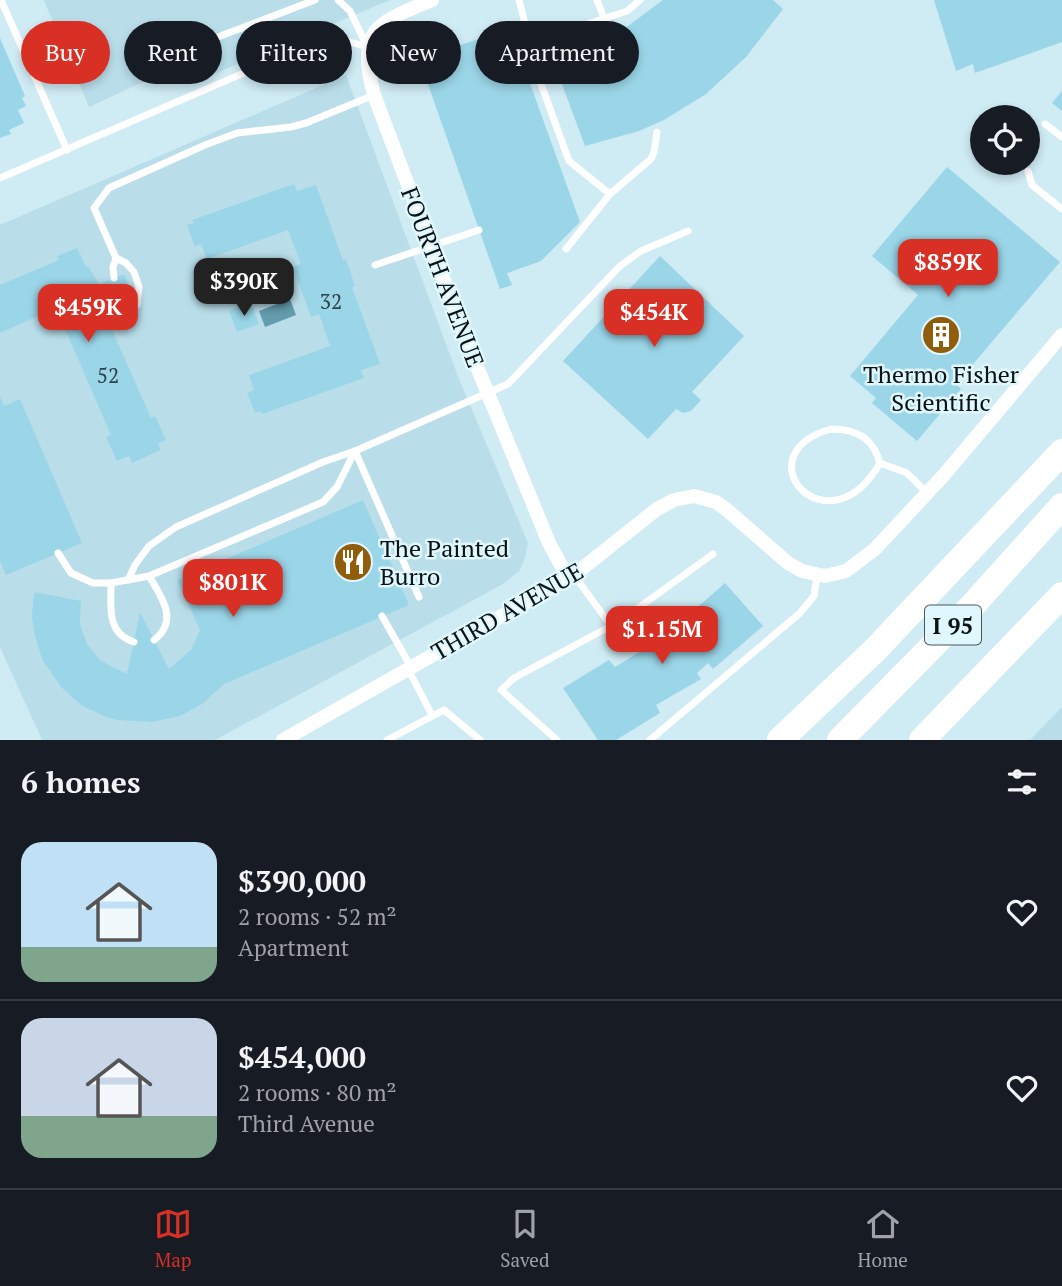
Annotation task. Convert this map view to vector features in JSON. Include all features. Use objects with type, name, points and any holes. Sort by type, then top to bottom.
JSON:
[{"type":"highway","points":[[780,740],[875,650],[1062,452]]},
{"type":"highway","name":"I 95","points":[[840,740],[972,606],[1062,506]]},
{"type":"highway","name":"I 95","points":[[922,740],[1062,594]]},
{"type":"street","points":[[386,21],[432,0]]},
{"type":"street","name":"FOURTH AVENUE","points":[[371,84],[487,394],[549,543],[571,576]]},
{"type":"street","points":[[817,576],[839,574],[860,562],[882,542],[1062,335]]},
{"type":"street","name":"THIRD AVENUE","points":[[282,740],[571,576],[662,505],[679,498],[694,496],[710,499],[788,563],[817,576]]},
{"type":"lane","points":[[1,0],[67,150]]},
{"type":"lane","points":[[222,35],[315,0]]},
{"type":"lane","points":[[338,0],[350,11],[366,43]]},
{"type":"lane","points":[[519,0],[524,21]]},
{"type":"lane","points":[[597,0],[604,18]]},
{"type":"lane","points":[[595,21],[627,11],[640,0]]},
{"type":"lane","points":[[0,178],[309,45],[340,39],[366,46]]},
{"type":"lane","points":[[541,84],[569,160],[610,194]]},
{"type":"lane","points":[[121,294],[137,305],[139,287],[134,272],[116,258],[94,208],[108,188],[223,137],[306,123],[374,95]]},
{"type":"lane","points":[[1045,124],[1062,137]]},
{"type":"lane","points":[[566,249],[610,194],[651,159],[657,132]]},
{"type":"lane","points":[[1029,175],[1032,185],[1062,209]]},
{"type":"lane","points":[[375,265],[479,230]]},
{"type":"lane","points":[[128,580],[141,556],[166,532],[512,381],[626,261],[649,247],[688,231]]},
{"type":"lane","points":[[114,278],[116,258]]},
{"type":"lane","points":[[831,429],[853,431],[867,437],[877,450],[880,463],[864,486],[854,494],[831,500],[817,500],[807,495],[799,489],[791,476],[792,461],[806,439],[831,429]]},
{"type":"lane","points":[[58,553],[67,568],[77,577],[93,583],[111,583],[149,576],[323,502],[337,487],[355,451]]},
{"type":"lane","points":[[355,451],[419,597]]},
{"type":"lane","points":[[880,463],[907,473],[927,493]]},
{"type":"lane","points":[[557,740],[501,690],[514,678],[611,626],[713,554]]},
{"type":"lane","points":[[149,576],[162,597],[168,615],[165,629],[154,640]]},
{"type":"lane","points":[[571,576],[611,626]]},
{"type":"lane","points":[[650,740],[800,613],[814,596],[817,576]]},
{"type":"lane","points":[[111,583],[110,614],[113,625],[123,638],[134,642]]},
{"type":"lane","points":[[382,616],[432,715]]},
{"type":"lane","points":[[387,740],[441,710],[447,711],[480,740]]},
{"type":"shaded area","points":[[44,0],[390,0],[340,21],[236,21],[236,65],[222,71],[222,21],[124,21],[124,84],[139,84],[89,107],[79,84],[110,84],[110,21],[53,21]]},
{"type":"shaded area","points":[[325,84],[349,84],[459,379],[528,543],[520,570],[503,584],[215,740],[42,740],[0,647],[0,225]]},
{"type":"shaded area","points":[[290,299],[296,315],[265,327],[259,311]]},
{"type":"shaded area","points":[[1062,707],[1062,740],[1030,740]]},
{"type":"building","points":[[663,0],[773,0],[783,9],[746,57],[706,94],[664,120],[639,131],[585,146],[562,84],[639,84],[639,21],[635,21]]},
{"type":"building","points":[[934,0],[1062,0],[1062,42],[975,73],[973,64],[956,71]]},
{"type":"building","points":[[0,38],[25,96],[22,98],[26,106],[18,110],[24,123],[9,130],[11,134],[0,138]]},
{"type":"building","points":[[475,40],[475,84],[530,84],[580,222],[541,261],[507,273],[512,285],[500,289],[428,84],[461,84],[461,45]]},
{"type":"building","points":[[1062,91],[1062,111],[1052,103]]},
{"type":"building","name":"Thermo Fisher Scientific","points":[[947,167],[1060,262],[956,384],[961,389],[917,441],[872,403],[876,398],[850,376],[918,295],[872,256]]},
{"type":"building","points":[[294,184],[297,191],[316,185],[343,260],[346,259],[355,286],[352,287],[380,364],[361,370],[364,378],[262,414],[261,411],[255,413],[247,393],[254,390],[249,375],[330,346],[319,314],[311,317],[295,273],[293,267],[301,264],[288,230],[207,259],[201,244],[195,247],[187,225],[194,223],[192,220]]},
{"type":"building","points":[[77,248],[86,267],[88,266],[99,284],[124,274],[131,290],[108,300],[111,308],[107,309],[112,321],[109,323],[151,418],[155,416],[166,440],[158,444],[161,450],[132,463],[129,456],[117,461],[106,437],[111,435],[56,308],[0,333],[0,285],[59,260],[57,256]]},
{"type":"building","points":[[660,256],[744,336],[692,392],[701,400],[691,411],[683,413],[676,409],[648,439],[563,361]]},
{"type":"building","points":[[251,303],[259,324],[237,332],[229,311]]},
{"type":"building","points":[[0,396],[4,406],[20,399],[82,543],[6,575],[0,561]]},
{"type":"building","points":[[363,500],[409,605],[224,684],[202,704],[180,716],[152,722],[117,720],[81,705],[61,687],[42,659],[32,616],[34,592],[81,601],[80,624],[87,644],[101,661],[127,674],[140,612],[169,669],[191,650],[200,630],[177,580]]},
{"type":"building","points":[[725,583],[763,626],[713,669],[708,663],[697,673],[701,679],[656,705],[660,713],[616,740],[598,740],[563,688],[609,660],[615,667],[656,642],[671,629],[667,626],[688,609],[691,613]]},
{"type":"place","name":"Thermo Fisher Scientific","points":[[941,335]]},
{"type":"place","name":"The Painted Burro","points":[[353,562]]}]
